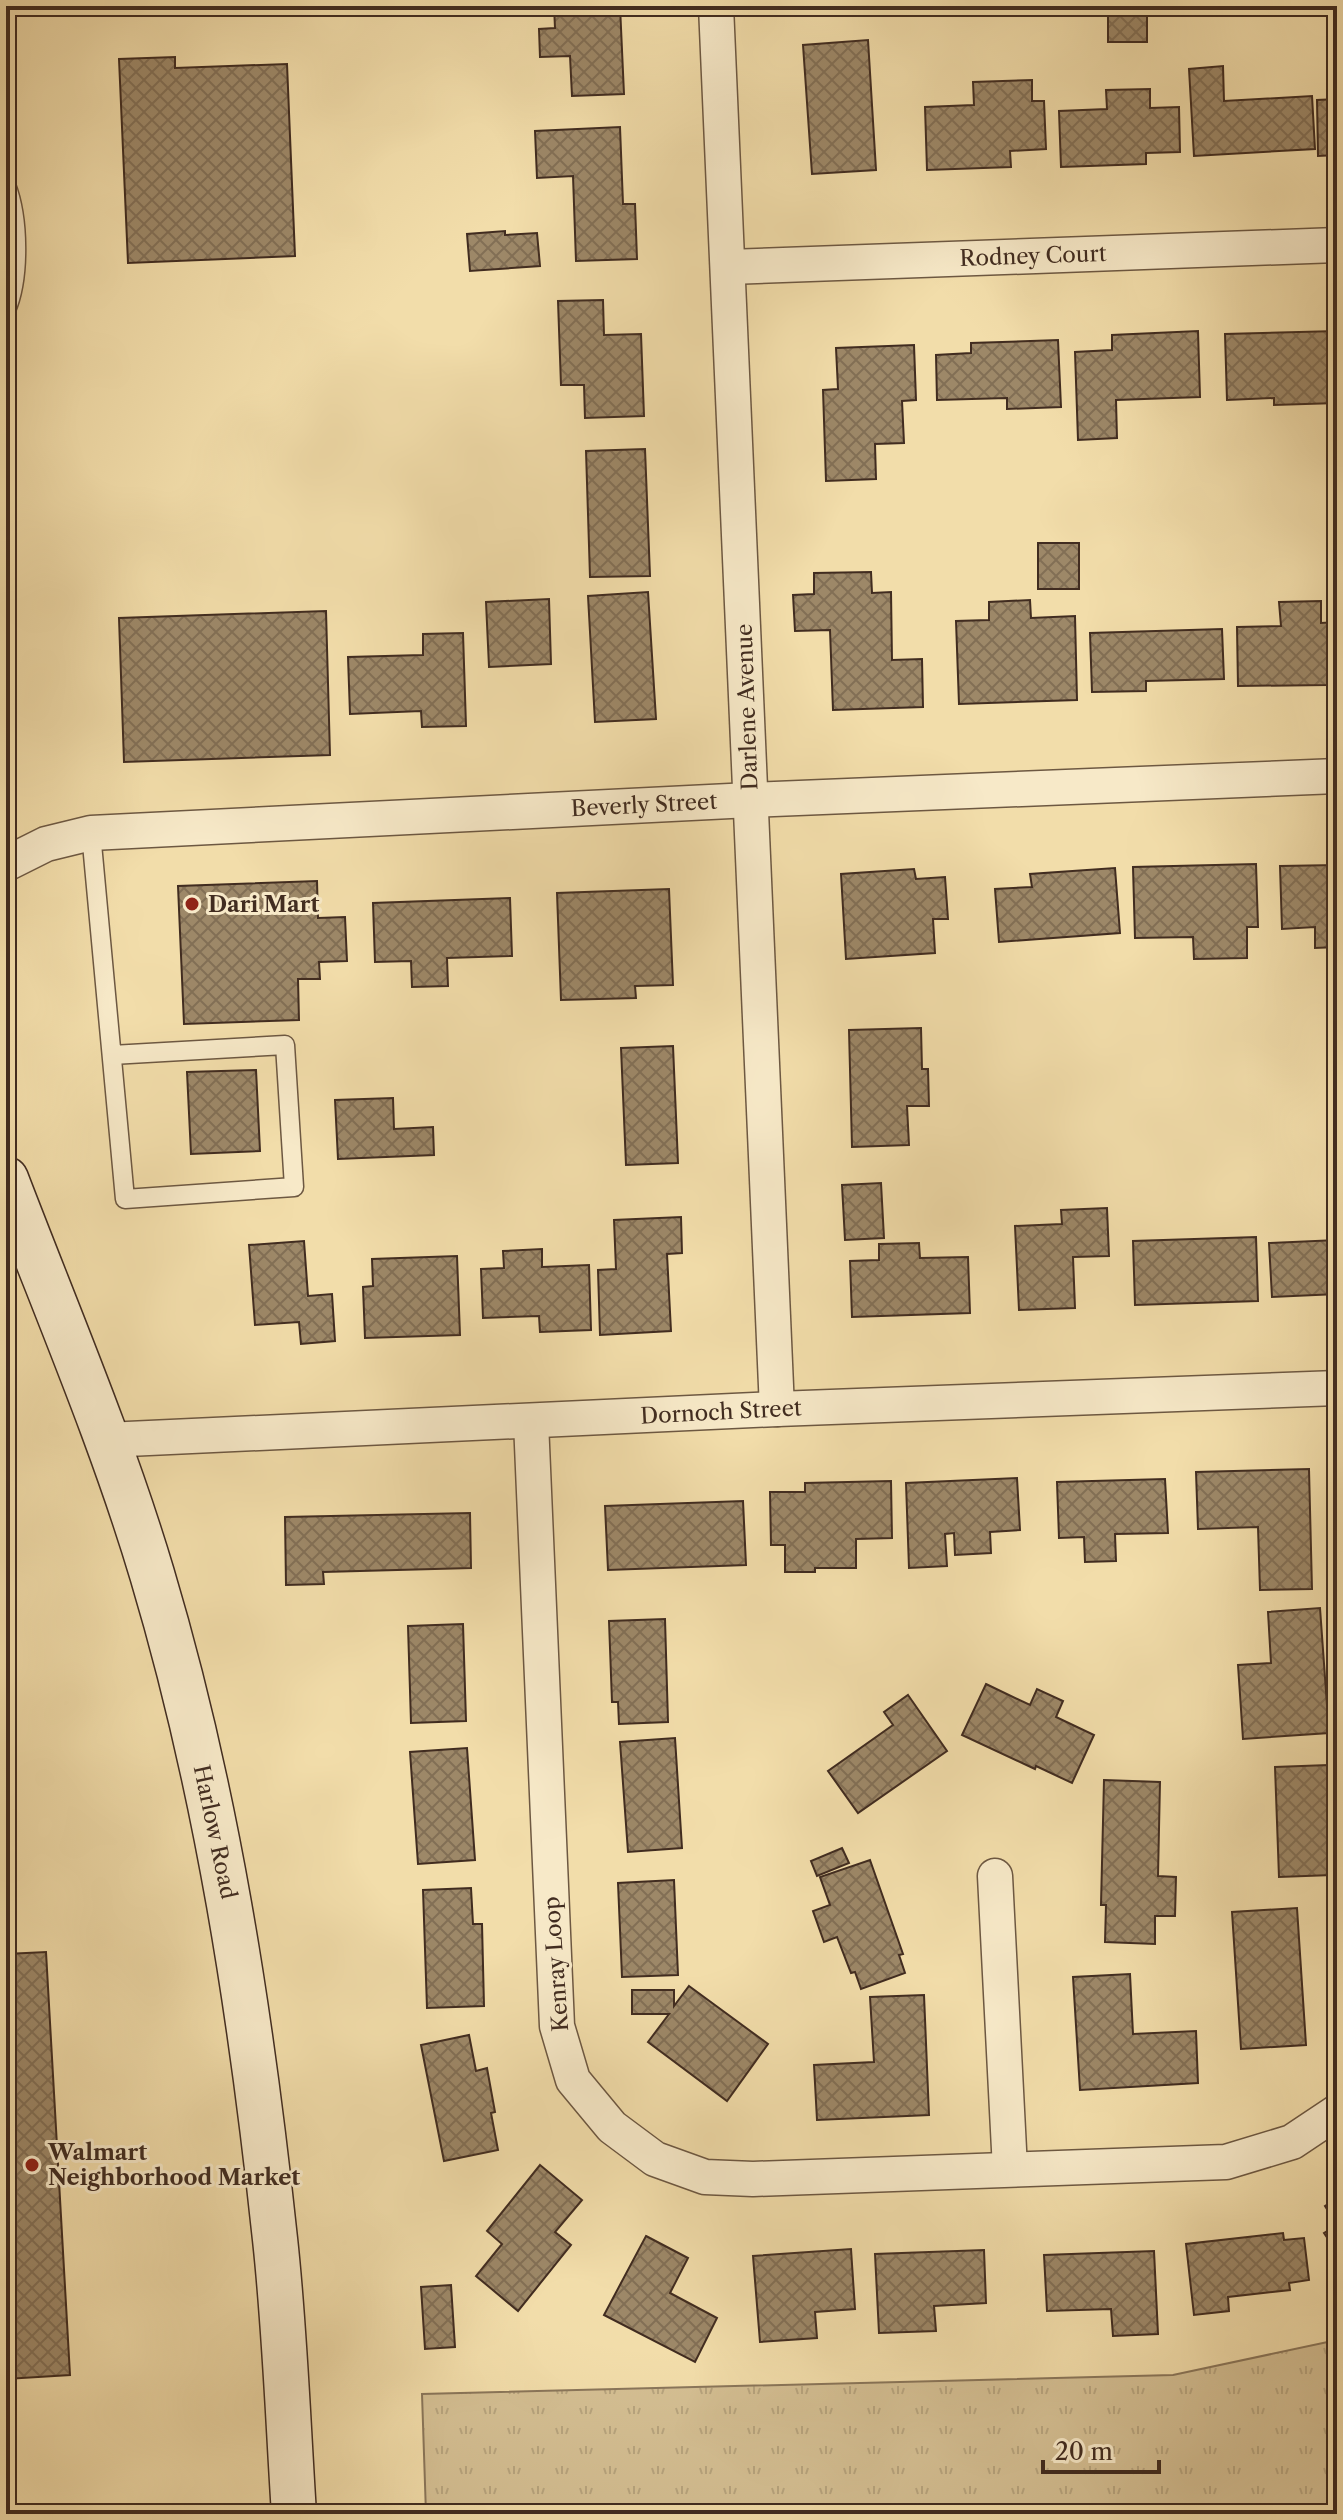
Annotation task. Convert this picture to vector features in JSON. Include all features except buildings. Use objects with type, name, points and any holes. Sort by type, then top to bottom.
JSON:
[{"type":"main road","name":"Harlow Road","points":[[6,1179],[106,1440],[152,1573],[212,1808],[238,1948],[275,2240],[294,2514]]},
{"type":"street","name":"Darlene Avenue","points":[[716,6],[777,1409]]},
{"type":"street","name":"Rodney Court","points":[[729,267],[1337,245]]},
{"type":"street","name":"Beverly Street","points":[[6,864],[46,844],[91,833],[750,800],[1337,776]]},
{"type":"street","name":"Dornoch Street","points":[[106,1440],[777,1409],[1337,1388]]},
{"type":"street","name":"Kenray Loop","points":[[531,1422],[557,2026],[573,2080],[612,2127],[655,2159],[705,2177],[753,2179],[1226,2162],[1292,2142],[1337,2112]]},
{"type":"street","points":[[995,1876],[1010,2169]]},
{"type":"lane","points":[[6,185],[17,252],[13,294],[6,310]]},
{"type":"lane","points":[[91,833],[125,1199],[294,1187],[285,1045],[112,1055]]},
{"type":"green space","points":[[1337,2340],[1337,2514],[426,2514],[422,2394],[1173,2375]]},
{"type":"place","name":"Dari Mart","points":[[192,904]]},
{"type":"place","name":"Walmart Neighborhood Market","points":[[32,2165]]}]
